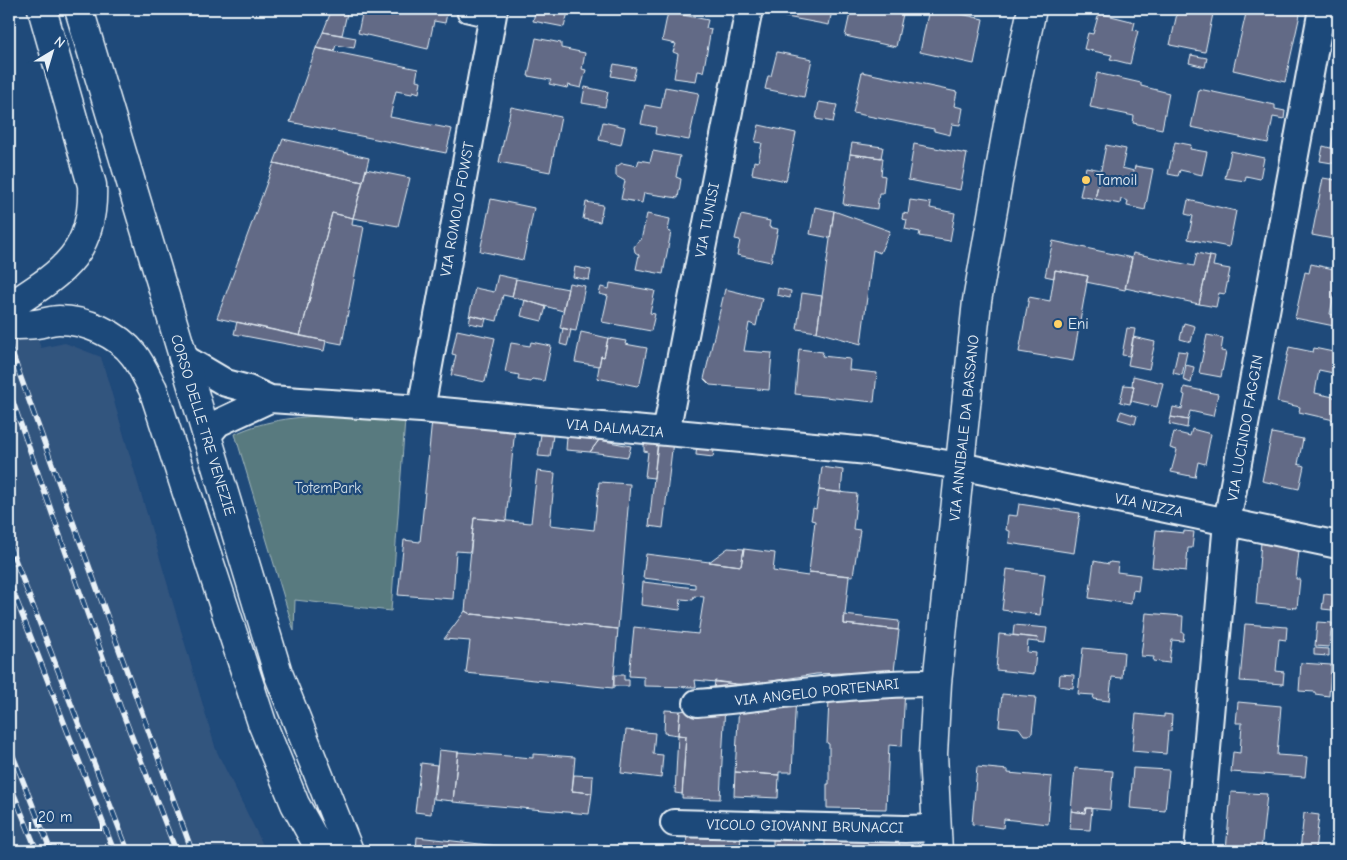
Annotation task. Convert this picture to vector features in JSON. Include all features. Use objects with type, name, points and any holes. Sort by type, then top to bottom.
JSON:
[{"type":"main road","points":[[9,308],[40,287],[72,259],[84,242],[92,212],[92,186],[42,9]]},
{"type":"main road","name":"CORSO DELLE TRE VENEZIE","points":[[79,9],[278,673],[348,846]]},
{"type":"main road","name":"VIA ANNIBALE DA BASSANO","points":[[938,839],[933,754],[938,683],[977,301],[1010,113],[1032,9]]},
{"type":"main road","points":[[9,325],[36,324],[56,320],[73,321],[94,327],[108,334],[134,354],[153,389],[262,723],[295,804],[321,851]]},
{"type":"street","name":"VIA TUNISI","points":[[666,432],[749,9]]},
{"type":"street","name":"VIA LUCINDO FAGGIN","points":[[1198,851],[1227,522],[1322,9]]},
{"type":"street","name":"VIA ROMOLO FOWST","points":[[421,409],[493,14]]},
{"type":"street","name":"VIA DALMAZIA","points":[[182,357],[226,383],[248,389],[270,399],[421,409],[868,451],[960,466]]},
{"type":"street","name":"VIA DALMAZIA","points":[[206,437],[218,423],[270,399]]},
{"type":"street","name":"VIA NIZZA","points":[[960,466],[1338,545]]},
{"type":"street","name":"VIA ANGELO PORTENARI","points":[[697,703],[871,684],[938,683]]},
{"type":"street","name":"VICOLO GIOVANNI BRUNACCI","points":[[674,823],[905,829],[938,839]]},
{"type":"lane","points":[[465,14],[493,14]]},
{"type":"shaded area","points":[[9,266],[41,348],[65,343],[101,357],[216,750],[266,851],[11,851],[9,847]]},
{"type":"green space","name":"TotemPark","points":[[338,415],[405,420],[391,611],[295,600],[294,631],[235,434],[259,425],[299,417]]},
{"type":"building","points":[[332,9],[348,9],[342,35],[323,32]]},
{"type":"building","points":[[363,9],[448,9],[445,23],[434,21],[428,49],[358,33]]},
{"type":"building","points":[[536,9],[569,9],[564,27],[533,21]]},
{"type":"building","points":[[782,9],[821,9],[832,11],[829,25],[781,16]]},
{"type":"building","points":[[851,9],[904,9],[896,47],[845,36]]},
{"type":"building","points":[[929,9],[939,9],[983,19],[974,64],[920,52]]},
{"type":"building","points":[[1178,9],[1214,9],[1205,52],[1170,45]]},
{"type":"building","points":[[1247,9],[1301,10],[1285,82],[1233,70]]},
{"type":"building","points":[[668,12],[708,20],[706,28],[711,29],[704,68],[703,72],[698,71],[696,81],[674,78],[678,54],[673,52],[676,44],[662,41]]},
{"type":"building","points":[[1099,13],[1135,22],[1133,30],[1138,31],[1130,64],[1110,59],[1112,55],[1084,49],[1088,33],[1093,34]]},
{"type":"building","points":[[323,32],[356,38],[354,48],[336,45],[334,51],[316,48]]},
{"type":"building","points":[[536,38],[561,43],[561,48],[585,53],[582,69],[586,70],[581,88],[568,85],[567,88],[549,84],[551,80],[528,76]]},
{"type":"building","points":[[316,48],[418,69],[416,80],[421,81],[419,93],[413,91],[412,94],[396,91],[390,117],[452,129],[446,153],[290,122]]},
{"type":"building","points":[[777,52],[812,59],[804,97],[765,89],[768,76],[771,76]]},
{"type":"building","points":[[1191,55],[1207,58],[1205,67],[1189,63]]},
{"type":"building","points":[[614,64],[636,68],[633,80],[611,76]]},
{"type":"building","points":[[862,72],[957,92],[954,106],[963,108],[960,125],[952,124],[950,135],[934,131],[934,129],[853,113]]},
{"type":"building","points":[[1097,73],[1141,83],[1141,86],[1169,93],[1162,129],[1133,123],[1134,116],[1090,107]]},
{"type":"building","points":[[585,87],[608,92],[605,107],[582,103]]},
{"type":"building","points":[[665,87],[699,93],[689,140],[655,134],[656,127],[641,124],[645,105],[661,108]]},
{"type":"building","points":[[1199,89],[1275,105],[1275,109],[1285,111],[1284,119],[1273,117],[1268,143],[1191,127]]},
{"type":"building","points":[[819,102],[837,105],[833,122],[816,119]]},
{"type":"building","points":[[511,107],[561,117],[550,172],[499,162]]},
{"type":"building","points":[[1338,111],[1338,150],[1331,148]]},
{"type":"building","points":[[603,122],[625,127],[621,145],[599,140]]},
{"type":"building","points":[[759,125],[796,133],[786,181],[752,174],[754,161],[758,162],[762,143],[755,142]]},
{"type":"building","points":[[283,139],[369,158],[363,182],[274,163]]},
{"type":"building","points":[[1175,142],[1191,145],[1190,149],[1207,152],[1202,175],[1180,170],[1178,176],[1168,174]]},
{"type":"building","points":[[852,143],[883,147],[881,158],[850,154]]},
{"type":"building","points":[[914,144],[967,154],[960,190],[908,180]]},
{"type":"building","points":[[1106,145],[1126,149],[1122,168],[1134,171],[1135,166],[1153,169],[1145,210],[1127,206],[1128,201],[1121,199],[1120,204],[1095,199]]},
{"type":"building","points":[[1323,146],[1338,150],[1338,164],[1320,161]]},
{"type":"building","points":[[653,151],[680,156],[676,177],[681,179],[678,198],[644,193],[642,203],[621,199],[625,181],[616,176],[616,167],[622,163],[637,166],[639,160],[650,162]]},
{"type":"building","points":[[1231,151],[1264,158],[1260,179],[1246,176],[1245,181],[1225,178]]},
{"type":"building","points":[[850,154],[883,158],[881,175],[885,176],[883,193],[879,193],[877,209],[843,204]]},
{"type":"building","points":[[274,163],[363,182],[353,218],[332,213],[300,336],[217,318]]},
{"type":"building","points":[[1338,164],[1338,240],[1312,235],[1323,178],[1335,180]]},
{"type":"building","points":[[1086,167],[1101,170],[1095,199],[1080,196]]},
{"type":"building","points":[[366,169],[410,178],[398,226],[353,218]]},
{"type":"building","points":[[491,199],[534,208],[523,260],[480,251]]},
{"type":"building","points":[[910,200],[931,203],[930,208],[955,213],[950,241],[919,236],[920,232],[905,229],[907,220],[902,219],[903,213],[908,214]]},
{"type":"building","points":[[1188,200],[1236,211],[1229,247],[1188,239],[1193,216],[1185,214]]},
{"type":"building","points":[[586,202],[603,205],[600,222],[583,219]]},
{"type":"building","points":[[815,207],[834,211],[830,238],[810,234]]},
{"type":"building","points":[[834,211],[890,231],[880,253],[873,250],[861,344],[817,332]]},
{"type":"building","points":[[332,213],[353,218],[352,225],[364,227],[342,344],[300,336]]},
{"type":"building","points":[[647,214],[670,219],[668,231],[671,232],[663,274],[636,269],[639,255],[635,252],[634,247],[641,240]]},
{"type":"building","points":[[741,215],[770,221],[769,227],[778,229],[771,262],[737,255],[740,240],[735,239]]},
{"type":"building","points":[[1053,241],[1132,258],[1125,290],[1086,282],[1088,276],[1055,270],[1054,278],[1045,276]]},
{"type":"building","points":[[1133,253],[1194,266],[1197,253],[1210,256],[1199,304],[1125,288]]},
{"type":"building","points":[[1210,256],[1215,257],[1213,266],[1230,269],[1225,294],[1219,293],[1216,307],[1199,304]]},
{"type":"building","points":[[1311,264],[1338,270],[1338,282],[1330,314],[1337,316],[1334,326],[1295,318],[1305,272],[1309,273]]},
{"type":"building","points":[[575,267],[591,270],[589,280],[573,277]]},
{"type":"building","points":[[1055,270],[1088,276],[1073,361],[1019,352],[1029,297],[1050,301]]},
{"type":"building","points":[[498,275],[516,279],[512,297],[503,295],[497,321],[471,315],[469,317],[475,288],[494,292]]},
{"type":"building","points":[[516,279],[568,289],[563,311],[512,297]]},
{"type":"building","points":[[569,283],[585,286],[576,331],[560,328]]},
{"type":"building","points":[[610,283],[655,291],[650,313],[655,314],[651,331],[602,322],[608,296],[599,294],[601,287],[609,289]]},
{"type":"building","points":[[778,288],[791,291],[790,298],[777,295]]},
{"type":"building","points":[[725,289],[762,298],[756,326],[749,323],[744,351],[772,353],[769,390],[710,385],[704,379]]},
{"type":"building","points":[[802,293],[822,296],[817,332],[797,329]]},
{"type":"building","points":[[525,300],[546,307],[542,321],[521,316]]},
{"type":"building","points":[[471,315],[486,319],[484,326],[469,323]]},
{"type":"building","points":[[237,322],[326,341],[324,351],[234,334]]},
{"type":"building","points":[[1184,323],[1195,326],[1191,342],[1180,339]]},
{"type":"building","points":[[563,328],[571,330],[567,346],[560,344]]},
{"type":"building","points":[[1127,328],[1135,329],[1130,356],[1122,355]]},
{"type":"building","points":[[457,330],[495,338],[485,382],[451,375],[456,355],[452,354]]},
{"type":"building","points":[[581,332],[608,338],[604,357],[601,356],[599,366],[575,362]]},
{"type":"building","points":[[1207,335],[1223,338],[1221,351],[1226,352],[1221,377],[1199,373]]},
{"type":"building","points":[[1133,337],[1155,342],[1149,369],[1128,365]]},
{"type":"building","points":[[608,338],[626,341],[625,344],[647,348],[640,383],[637,386],[597,378],[601,356],[604,357]]},
{"type":"building","points":[[531,342],[551,346],[544,381],[532,379],[531,382],[518,380],[519,375],[505,372],[511,343],[530,346]]},
{"type":"building","points":[[1289,347],[1313,352],[1314,348],[1338,353],[1338,374],[1319,370],[1315,393],[1338,398],[1338,421],[1299,412],[1300,407],[1277,402]]},
{"type":"building","points":[[799,349],[823,352],[822,356],[850,359],[849,370],[877,373],[874,402],[795,394]]},
{"type":"building","points":[[1178,351],[1187,352],[1182,375],[1173,373]]},
{"type":"building","points":[[1186,365],[1194,367],[1191,383],[1183,380]]},
{"type":"building","points":[[1133,376],[1163,383],[1157,407],[1131,401],[1134,386],[1132,386]]},
{"type":"building","points":[[1124,385],[1134,386],[1130,404],[1120,402]]},
{"type":"building","points":[[1184,387],[1218,394],[1213,416],[1190,411],[1188,420],[1171,417],[1173,407],[1182,409],[1185,395],[1183,394]]},
{"type":"building","points":[[1121,411],[1137,416],[1135,424],[1118,419]]},
{"type":"building","points":[[1171,417],[1188,420],[1187,428],[1169,424]]},
{"type":"building","points":[[432,420],[515,428],[506,521],[474,518],[470,552],[456,551],[453,599],[398,595],[404,540],[420,542]]},
{"type":"building","points":[[1192,429],[1211,434],[1205,464],[1198,462],[1195,477],[1171,472],[1177,450],[1170,448],[1174,432],[1190,436]]},
{"type":"building","points":[[1272,433],[1303,439],[1298,464],[1304,466],[1299,489],[1262,481]]},
{"type":"building","points":[[541,434],[553,435],[550,457],[538,456]]},
{"type":"building","points":[[567,436],[599,440],[590,452],[566,450]]},
{"type":"building","points":[[658,439],[673,441],[663,528],[649,526]]},
{"type":"building","points":[[599,440],[631,446],[628,457],[590,452]]},
{"type":"building","points":[[697,442],[715,444],[713,457],[696,455]]},
{"type":"building","points":[[644,443],[658,445],[654,478],[645,477],[648,452],[644,451]]},
{"type":"building","points":[[822,467],[843,470],[841,493],[819,490]]},
{"type":"building","points":[[537,471],[555,473],[550,525],[594,530],[599,482],[630,484],[618,629],[472,615],[465,611],[474,518],[531,523]]},
{"type":"building","points":[[819,490],[857,494],[853,529],[860,530],[853,576],[809,572],[815,521],[811,520],[813,508],[816,509]]},
{"type":"building","points":[[1019,504],[1080,513],[1074,553],[1009,543],[1010,531],[1006,530],[1008,515],[1017,516]]},
{"type":"building","points":[[1156,530],[1184,533],[1184,531],[1194,532],[1192,548],[1188,548],[1186,571],[1152,567]]},
{"type":"building","points":[[1261,542],[1299,551],[1296,579],[1300,579],[1297,608],[1256,604]]},
{"type":"building","points":[[728,548],[744,549],[741,566],[709,562]]},
{"type":"building","points":[[744,549],[775,553],[773,571],[808,576],[809,572],[849,576],[844,624],[899,630],[894,671],[816,674],[747,685],[695,680],[696,687],[644,686],[644,677],[629,676],[634,627],[698,634],[704,597],[694,596],[693,600],[681,599],[680,610],[641,605],[643,582],[695,588],[695,584],[643,578],[646,554],[741,566]]},
{"type":"building","points":[[1094,561],[1109,564],[1110,562],[1118,563],[1117,572],[1140,575],[1138,591],[1133,590],[1131,604],[1089,598]]},
{"type":"building","points":[[1007,569],[1045,574],[1040,615],[1002,610]]},
{"type":"building","points":[[1324,594],[1333,595],[1332,610],[1322,609]]},
{"type":"building","points":[[1333,595],[1338,595],[1338,610],[1332,610]]},
{"type":"building","points":[[465,611],[472,615],[618,629],[613,688],[466,673],[470,641],[444,639]]},
{"type":"building","points":[[1146,613],[1183,616],[1183,641],[1172,640],[1169,663],[1153,661],[1154,657],[1141,656]]},
{"type":"building","points":[[844,615],[899,621],[898,630],[844,624]]},
{"type":"building","points":[[1317,622],[1332,623],[1329,647],[1315,646]]},
{"type":"building","points":[[1245,624],[1287,627],[1286,640],[1279,639],[1276,671],[1284,672],[1283,684],[1240,681]]},
{"type":"building","points":[[1014,625],[1047,628],[1045,643],[1037,642],[1038,638],[1013,635]]},
{"type":"building","points":[[999,634],[1038,638],[1037,642],[1028,641],[1027,652],[1036,653],[1034,674],[996,670]]},
{"type":"building","points":[[1083,648],[1124,652],[1122,678],[1112,677],[1109,701],[1093,699],[1094,695],[1078,694]]},
{"type":"building","points":[[1314,648],[1329,649],[1329,656],[1314,655]]},
{"type":"building","points":[[1301,663],[1331,665],[1329,696],[1315,694],[1315,692],[1299,691]]},
{"type":"building","points":[[1060,674],[1074,675],[1073,688],[1059,686]]},
{"type":"building","points":[[614,675],[624,675],[624,680],[629,680],[629,686],[614,686]]},
{"type":"building","points":[[715,681],[735,684],[735,687],[714,688]]},
{"type":"building","points":[[905,687],[902,746],[889,745],[886,809],[827,808],[827,784],[829,784],[829,744],[827,743],[829,700]]},
{"type":"building","points":[[1002,694],[1036,697],[1032,733],[1024,735],[1019,728],[999,726]]},
{"type":"building","points":[[796,696],[792,772],[779,772],[779,775],[735,772],[739,704]]},
{"type":"building","points":[[1238,702],[1281,706],[1277,755],[1307,757],[1305,777],[1231,772],[1233,752],[1240,753],[1242,723],[1236,723]]},
{"type":"building","points":[[725,705],[720,799],[682,798],[686,736],[678,735],[680,711]]},
{"type":"building","points":[[665,710],[680,711],[678,735],[664,733]]},
{"type":"building","points":[[1136,714],[1164,717],[1164,714],[1172,715],[1171,731],[1168,731],[1166,754],[1132,751]]},
{"type":"building","points":[[626,730],[655,733],[653,754],[663,755],[661,778],[621,773]]},
{"type":"building","points":[[678,735],[686,736],[682,794],[675,793]]},
{"type":"building","points":[[439,750],[458,752],[453,801],[434,799]]},
{"type":"building","points":[[458,752],[533,758],[533,754],[575,757],[572,791],[592,793],[589,814],[453,802]]},
{"type":"building","points":[[421,763],[437,765],[431,814],[415,812]]},
{"type":"building","points":[[977,767],[1008,770],[1008,773],[1052,777],[1048,824],[1004,819],[1003,828],[972,824]]},
{"type":"building","points":[[1075,768],[1113,771],[1110,810],[1086,808],[1085,813],[1071,811]]},
{"type":"building","points":[[1133,768],[1169,770],[1165,811],[1130,808]]},
{"type":"building","points":[[735,772],[779,775],[778,798],[734,796]]},
{"type":"building","points":[[574,775],[593,776],[592,793],[572,791]]},
{"type":"building","points":[[1231,792],[1267,794],[1261,851],[1226,851]]},
{"type":"building","points":[[1086,808],[1092,808],[1090,830],[1070,829],[1071,811],[1085,813]]},
{"type":"building","points":[[1304,813],[1319,815],[1315,851],[1300,851]]},
{"type":"building","points":[[773,828],[804,829],[804,851],[773,851]]},
{"type":"building","points":[[825,829],[900,832],[899,851],[825,851]]},
{"type":"building","points":[[687,832],[741,834],[740,851],[686,851]]},
{"type":"building","points":[[417,837],[543,851],[416,851]]},
{"type":"railway","points":[[9,345],[192,851]]},
{"type":"railway","points":[[9,391],[120,706],[176,851]]},
{"type":"railway","points":[[9,544],[128,851]]},
{"type":"railway","points":[[9,581],[114,851]]},
{"type":"railway","points":[[9,746],[51,851]]},
{"type":"railway","points":[[9,782],[37,851]]},
{"type":"place","name":"Tamoil","points":[[1086,180]]},
{"type":"place","name":"Eni","points":[[1058,324]]}]
